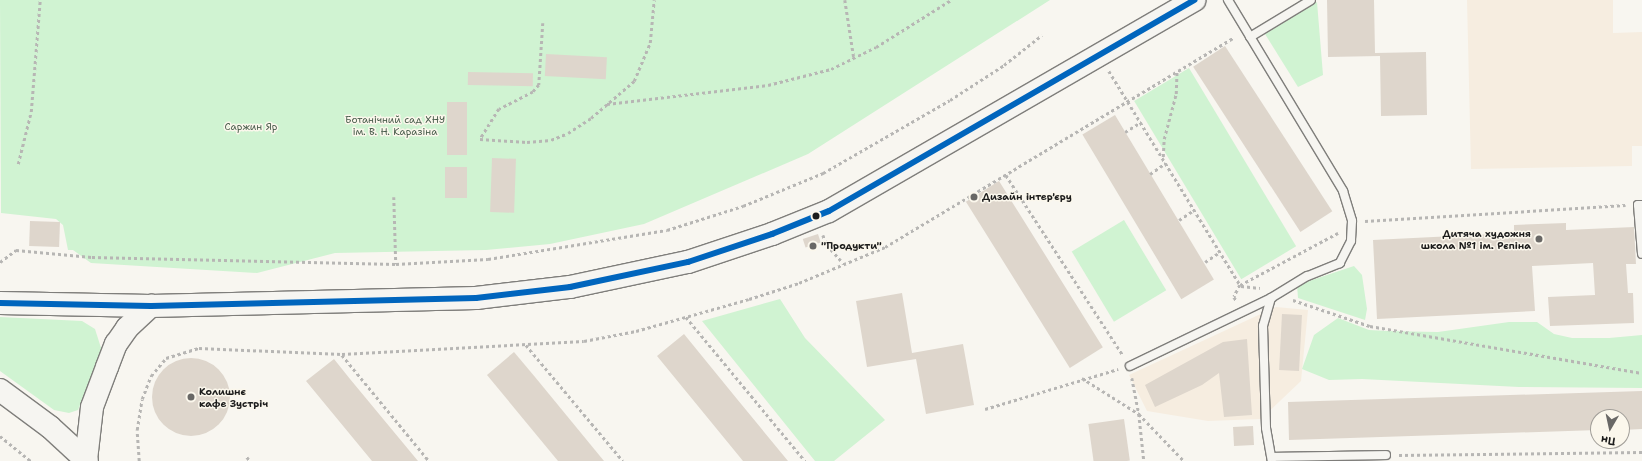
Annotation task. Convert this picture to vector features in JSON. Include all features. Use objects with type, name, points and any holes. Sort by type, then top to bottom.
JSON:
[{"type":"street","points":[[0,303],[151,306],[476,298],[570,287],[688,262],[772,234],[829,211],[1194,0]]},
{"type":"street","points":[[86,460],[92,407],[109,361],[127,328],[151,306]]},
{"type":"street","points":[[0,390],[50,427],[86,460]]},
{"type":"lane","points":[[1130,366],[1271,298],[1280,290],[1340,263],[1350,241],[1352,222],[1343,191],[1228,0]]},
{"type":"lane","points":[[1250,37],[1311,0]]},
{"type":"lane","points":[[1640,205],[1642,254]]},
{"type":"lane","points":[[1271,298],[1263,326],[1267,377],[1266,428],[1272,459],[1386,456]]},
{"type":"path","points":[[18,164],[31,112],[40,0]]},
{"type":"path","points":[[543,23],[539,85],[533,92],[498,108],[480,139],[527,142],[551,140],[568,133],[607,104],[634,81],[650,43],[654,0]]},
{"type":"path","points":[[845,0],[854,58]]},
{"type":"path","points":[[607,104],[768,85],[831,69],[854,58],[951,0]]},
{"type":"path","points":[[0,262],[16,250],[92,257],[396,264],[488,259],[554,250],[668,230],[743,206],[823,173],[867,145],[895,132],[1004,64],[1042,35]]},
{"type":"path","points":[[1099,56],[1240,285]]},
{"type":"path","points":[[1163,158],[1164,138],[1175,98],[1178,70]]},
{"type":"path","points":[[1125,132],[1140,122]]},
{"type":"path","points":[[1150,174],[1166,163]]},
{"type":"path","points":[[1006,174],[1130,366],[1139,414],[1144,461]]},
{"type":"path","points":[[394,197],[396,264]]},
{"type":"path","points":[[1242,312],[1234,297],[1240,285],[1329,238],[1352,222],[1640,205]]},
{"type":"path","points":[[1179,220],[1194,210]]},
{"type":"path","points":[[822,230],[827,246],[844,264]]},
{"type":"path","points":[[1205,262],[1220,252]]},
{"type":"path","points":[[1240,285],[1280,290],[1285,296],[1307,306],[1370,326],[1642,373]]},
{"type":"path","points":[[686,316],[805,461]]},
{"type":"path","points":[[526,344],[624,461]]},
{"type":"path","points":[[342,354],[430,461]]},
{"type":"path","points":[[985,409],[1081,378],[1130,366]]},
{"type":"path","points":[[1081,378],[1139,414],[1184,461]]},
{"type":"path","points":[[0,436],[31,461]]},
{"type":"path","points":[[1386,456],[1642,452]]},
{"type":"path","points":[[247,457],[250,461]]},
{"type":"shaded area","points":[[1467,0],[1613,0],[1613,33],[1642,32],[1642,146],[1632,146],[1632,166],[1471,169]]},
{"type":"shaded area","points":[[1276,307],[1308,310],[1301,381],[1261,419],[1208,421],[1147,411],[1129,375]]},
{"type":"green space","name":"Саржин Яр","points":[[0,0],[1050,0],[808,154],[644,224],[550,244],[486,250],[335,253],[257,273],[91,263],[73,250],[68,250],[63,225],[56,219],[1,213]]},
{"type":"green space","points":[[1317,2],[1323,75],[1298,87],[1265,34]]},
{"type":"green space","points":[[1189,68],[1296,246],[1241,279],[1134,101]]},
{"type":"green space","points":[[1124,220],[1166,290],[1114,322],[1072,251]]},
{"type":"green space","points":[[1354,266],[1362,275],[1367,309],[1365,320],[1298,298],[1297,285]]},
{"type":"green space","points":[[780,299],[805,338],[885,420],[834,461],[815,461],[702,321]]},
{"type":"green space","points":[[0,317],[82,321],[95,329],[102,351],[78,410],[69,413],[54,410],[0,371]]},
{"type":"green space","points":[[1338,318],[1369,330],[1438,332],[1509,322],[1537,322],[1554,334],[1572,338],[1609,338],[1642,335],[1642,388],[1519,387],[1362,379],[1329,380],[1302,369],[1314,335]]},
{"type":"building","points":[[1327,0],[1374,0],[1375,53],[1426,52],[1427,115],[1381,116],[1380,56],[1328,57]]},
{"type":"building","points":[[1225,46],[1332,211],[1300,232],[1193,67]]},
{"type":"building","points":[[546,54],[607,57],[606,79],[545,76]]},
{"type":"building","points":[[468,72],[533,73],[533,86],[468,85]]},
{"type":"building","points":[[447,102],[467,102],[467,155],[447,155]]},
{"type":"building","points":[[1115,115],[1214,280],[1181,299],[1082,135]]},
{"type":"building","points":[[492,158],[516,159],[514,213],[490,212]]},
{"type":"building","points":[[445,167],[467,167],[467,198],[445,198]]},
{"type":"building","points":[[999,181],[1103,347],[1070,368],[966,202]]},
{"type":"building","points":[[30,221],[60,222],[59,247],[29,246]]},
{"type":"building","points":[[1566,223],[1566,230],[1634,227],[1636,264],[1626,264],[1628,293],[1633,293],[1634,323],[1550,326],[1548,297],[1595,295],[1593,263],[1532,266],[1535,311],[1377,319],[1373,240],[1514,233],[1514,225]]},
{"type":"building","points":[[818,234],[821,243],[806,248],[803,239]]},
{"type":"building","points":[[902,293],[912,353],[963,344],[974,405],[926,414],[916,359],[867,367],[856,301]]},
{"type":"building","points":[[1282,314],[1302,315],[1299,371],[1279,370]]},
{"type":"building","points":[[684,334],[788,461],[743,461],[657,356]]},
{"type":"building","points":[[1247,339],[1252,415],[1224,417],[1219,373],[1202,385],[1155,407],[1145,385],[1223,342]]},
{"type":"building","points":[[514,352],[604,461],[558,461],[487,375]]},
{"type":"building","name":"Колишнє кафе Зустріч","points":[[191,358],[206,361],[218,370],[227,382],[230,397],[227,412],[218,424],[206,433],[191,436],[176,433],[164,424],[155,412],[152,397],[155,382],[164,370],[176,361]]},
{"type":"building","points":[[334,359],[418,461],[372,461],[306,381]]},
{"type":"building","points":[[1642,391],[1642,429],[1630,430],[1630,409],[1590,409],[1590,430],[1289,440],[1288,402]]},
{"type":"building","points":[[1124,419],[1130,461],[1094,461],[1088,424]]},
{"type":"building","points":[[1253,426],[1254,445],[1234,446],[1233,427]]},
{"type":"transit line","points":[[0,303],[151,306],[476,298],[570,287],[688,262],[772,234],[829,211],[1194,0]]},
{"type":"place","name":"Дизайн інтер'єру","points":[[974,197]]},
{"type":"place","name":"Дитяча художня школа №1 ім. Рєпіна","points":[[1539,239]]},
{"type":"place","name":"\"Продукти\"","points":[[813,246]]},
{"type":"place","name":"Колишнє кафе Зустріч","points":[[191,397]]},
{"type":"park label","name":"Ботанічний сад ХНУ ім. В. Н. Каразіна","points":[[395,124]]}]
